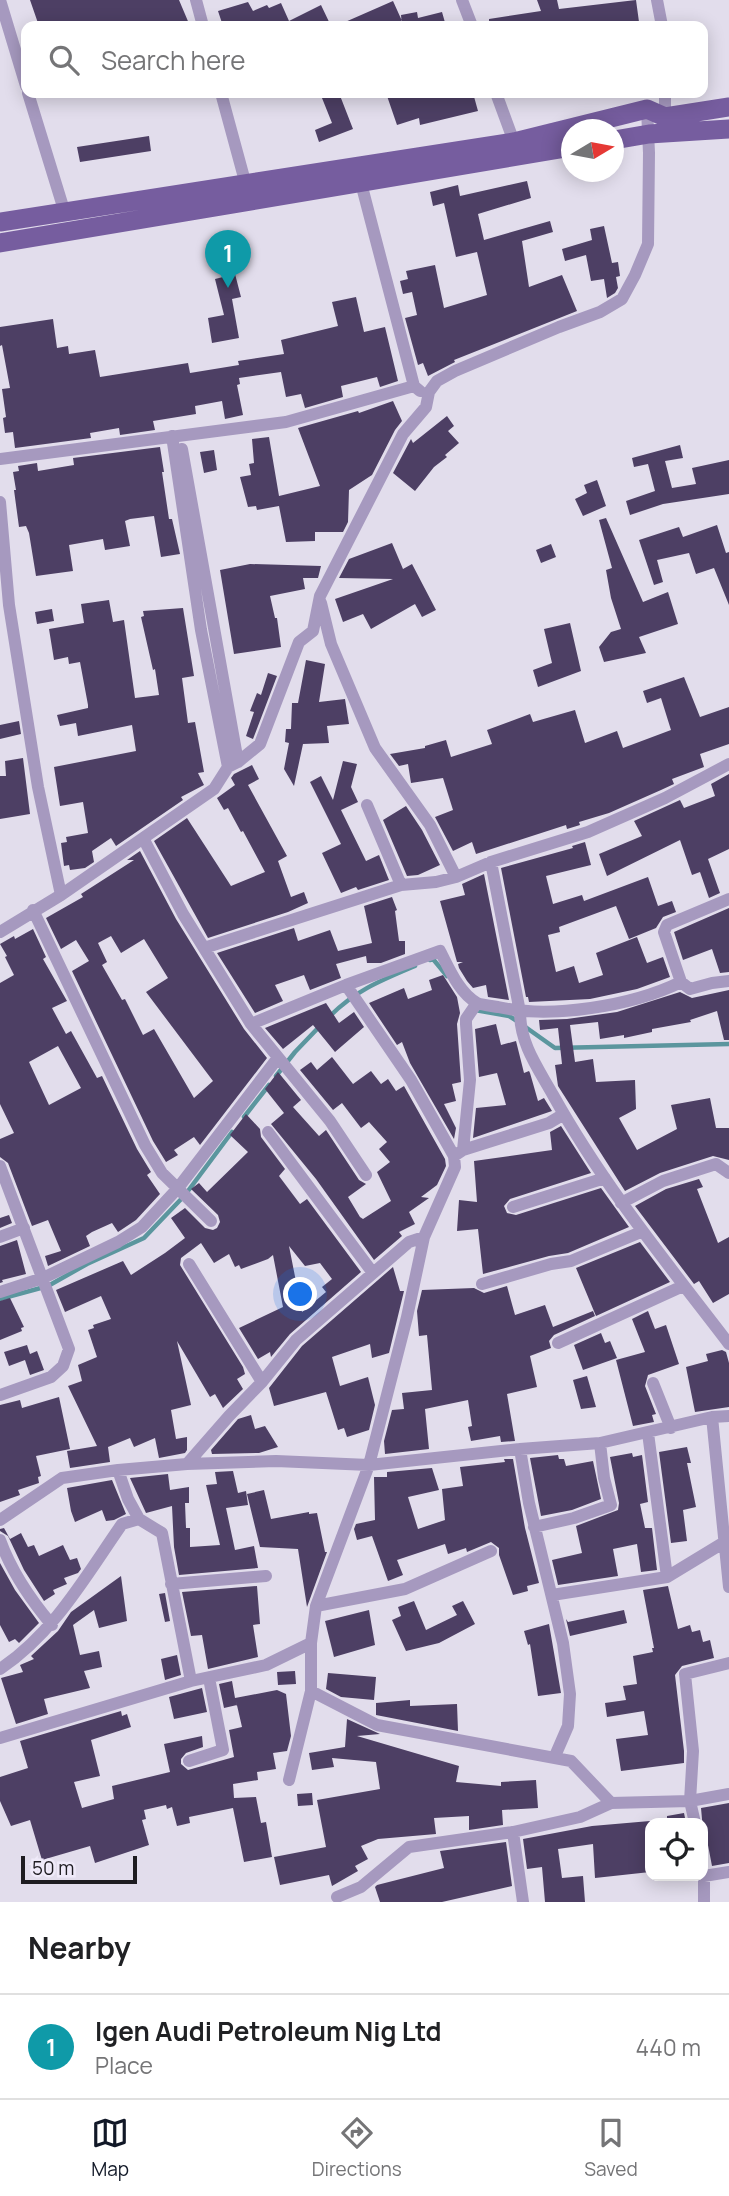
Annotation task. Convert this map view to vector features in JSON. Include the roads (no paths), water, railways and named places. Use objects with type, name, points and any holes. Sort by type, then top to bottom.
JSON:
[{"type":"main road","points":[[0,222],[514,142],[647,109],[665,117],[729,107]]},
{"type":"main road","points":[[624,138],[729,129]]},
{"type":"main road","points":[[0,243],[561,149]]},
{"type":"street","points":[[0,0],[21,69]]},
{"type":"street","points":[[196,0],[202,21]]},
{"type":"street","points":[[462,0],[470,21]]},
{"type":"street","points":[[657,0],[662,21]]},
{"type":"street","points":[[30,98],[64,211]]},
{"type":"street","points":[[221,98],[246,184]]},
{"type":"street","points":[[498,98],[514,142]]},
{"type":"street","points":[[665,98],[665,117]]},
{"type":"street","points":[[0,932],[61,895],[214,789],[233,764],[260,744],[299,642],[313,631],[320,596],[403,434],[426,407],[437,381],[455,371],[600,312],[622,299],[649,244],[647,109]]},
{"type":"street","points":[[361,183],[414,386],[421,391],[433,386]]},
{"type":"street","points":[[0,459],[286,422],[414,386]]},
{"type":"street","points":[[176,436],[233,764]]},
{"type":"street","points":[[0,502],[9,605],[38,787],[61,895]]},
{"type":"street","points":[[320,596],[331,644],[375,748],[430,825],[456,877]]},
{"type":"street","points":[[204,948],[401,885],[456,877],[491,862],[589,832],[665,798],[729,764]]},
{"type":"street","points":[[367,805],[401,885]]},
{"type":"street","points":[[143,838],[183,914],[251,1024],[330,1121],[366,1175]]},
{"type":"street","points":[[491,862],[520,1012],[520,1031],[564,1114],[621,1203],[729,1344]]},
{"type":"street","points":[[729,899],[667,925],[664,932],[681,982],[690,989],[729,981]]},
{"type":"street","points":[[33,911],[145,1145],[162,1173],[211,1221]]},
{"type":"street","points":[[251,1024],[440,951],[457,983],[477,1003],[520,1012],[592,1008],[665,990],[681,982]]},
{"type":"street","points":[[348,987],[458,1153]]},
{"type":"street","points":[[289,1780],[312,1691],[311,1643],[317,1606],[369,1465],[407,1317],[424,1237],[455,1167],[470,1080],[466,1019],[477,1003]]},
{"type":"street","points":[[0,1292],[43,1278],[118,1242],[142,1227],[178,1188],[277,1059]]},
{"type":"street","points":[[458,1153],[538,1127],[564,1114]]},
{"type":"street","points":[[268,1132],[373,1273]]},
{"type":"street","points":[[621,1203],[663,1181],[716,1164],[729,1176]]},
{"type":"street","points":[[0,1166],[69,1349],[63,1366],[51,1377],[0,1395]]},
{"type":"street","points":[[513,1207],[605,1178]]},
{"type":"street","points":[[0,1237],[23,1228]]},
{"type":"street","points":[[482,1284],[571,1261],[641,1232]]},
{"type":"street","points":[[187,1464],[262,1382],[296,1340],[409,1242],[424,1237]]},
{"type":"street","points":[[189,1264],[262,1382]]},
{"type":"street","points":[[558,1342],[682,1286]]},
{"type":"street","points":[[653,1383],[671,1428]]},
{"type":"street","points":[[0,1520],[62,1478],[118,1470],[276,1461],[369,1465],[600,1443],[712,1417],[729,1416]]},
{"type":"street","points":[[712,1417],[729,1587]]},
{"type":"street","points":[[648,1433],[667,1577]]},
{"type":"street","points":[[534,1527],[574,1518],[611,1505],[604,1478],[600,1443]]},
{"type":"street","points":[[520,1449],[534,1527],[552,1595],[570,1694],[568,1726],[555,1756]]},
{"type":"street","points":[[118,1470],[128,1499],[139,1519],[162,1533],[191,1681]]},
{"type":"street","points":[[0,1669],[28,1649],[52,1625],[122,1524],[139,1519]]},
{"type":"street","points":[[0,1540],[8,1562],[28,1596],[52,1625]]},
{"type":"street","points":[[552,1595],[667,1577],[726,1543]]},
{"type":"street","points":[[317,1606],[405,1589],[491,1551]]},
{"type":"street","points":[[171,1584],[267,1576]]},
{"type":"street","points":[[0,1738],[191,1681],[265,1665],[311,1643]]},
{"type":"street","points":[[694,1818],[690,1801],[693,1751],[685,1674],[729,1663]]},
{"type":"street","points":[[189,1762],[223,1750],[209,1678]]},
{"type":"street","points":[[312,1691],[377,1726],[571,1761],[611,1803]]},
{"type":"street","points":[[337,1897],[362,1886],[409,1847],[513,1832],[580,1817],[611,1803],[690,1801],[729,1794]]},
{"type":"street","points":[[513,1832],[523,1902]]},
{"type":"street","points":[[708,1871],[729,1872]]},
{"type":"street","points":[[704,1881],[704,1902]]},
{"type":"waterway","points":[[430,960],[433,959],[447,976]]},
{"type":"waterway","points":[[330,1016],[360,992],[415,966]]},
{"type":"waterway","points":[[475,1010],[509,1016],[517,1021]]},
{"type":"waterway","points":[[524,1026],[555,1048],[729,1044]]},
{"type":"waterway","points":[[276,1076],[319,1027]]},
{"type":"waterway","points":[[244,1117],[269,1085]]},
{"type":"waterway","points":[[0,1299],[48,1286],[87,1264],[144,1238],[185,1195],[232,1132]]},
{"type":"place","name":"Igen Audi Petroleum Nig Ltd","points":[[228,288]]}]
